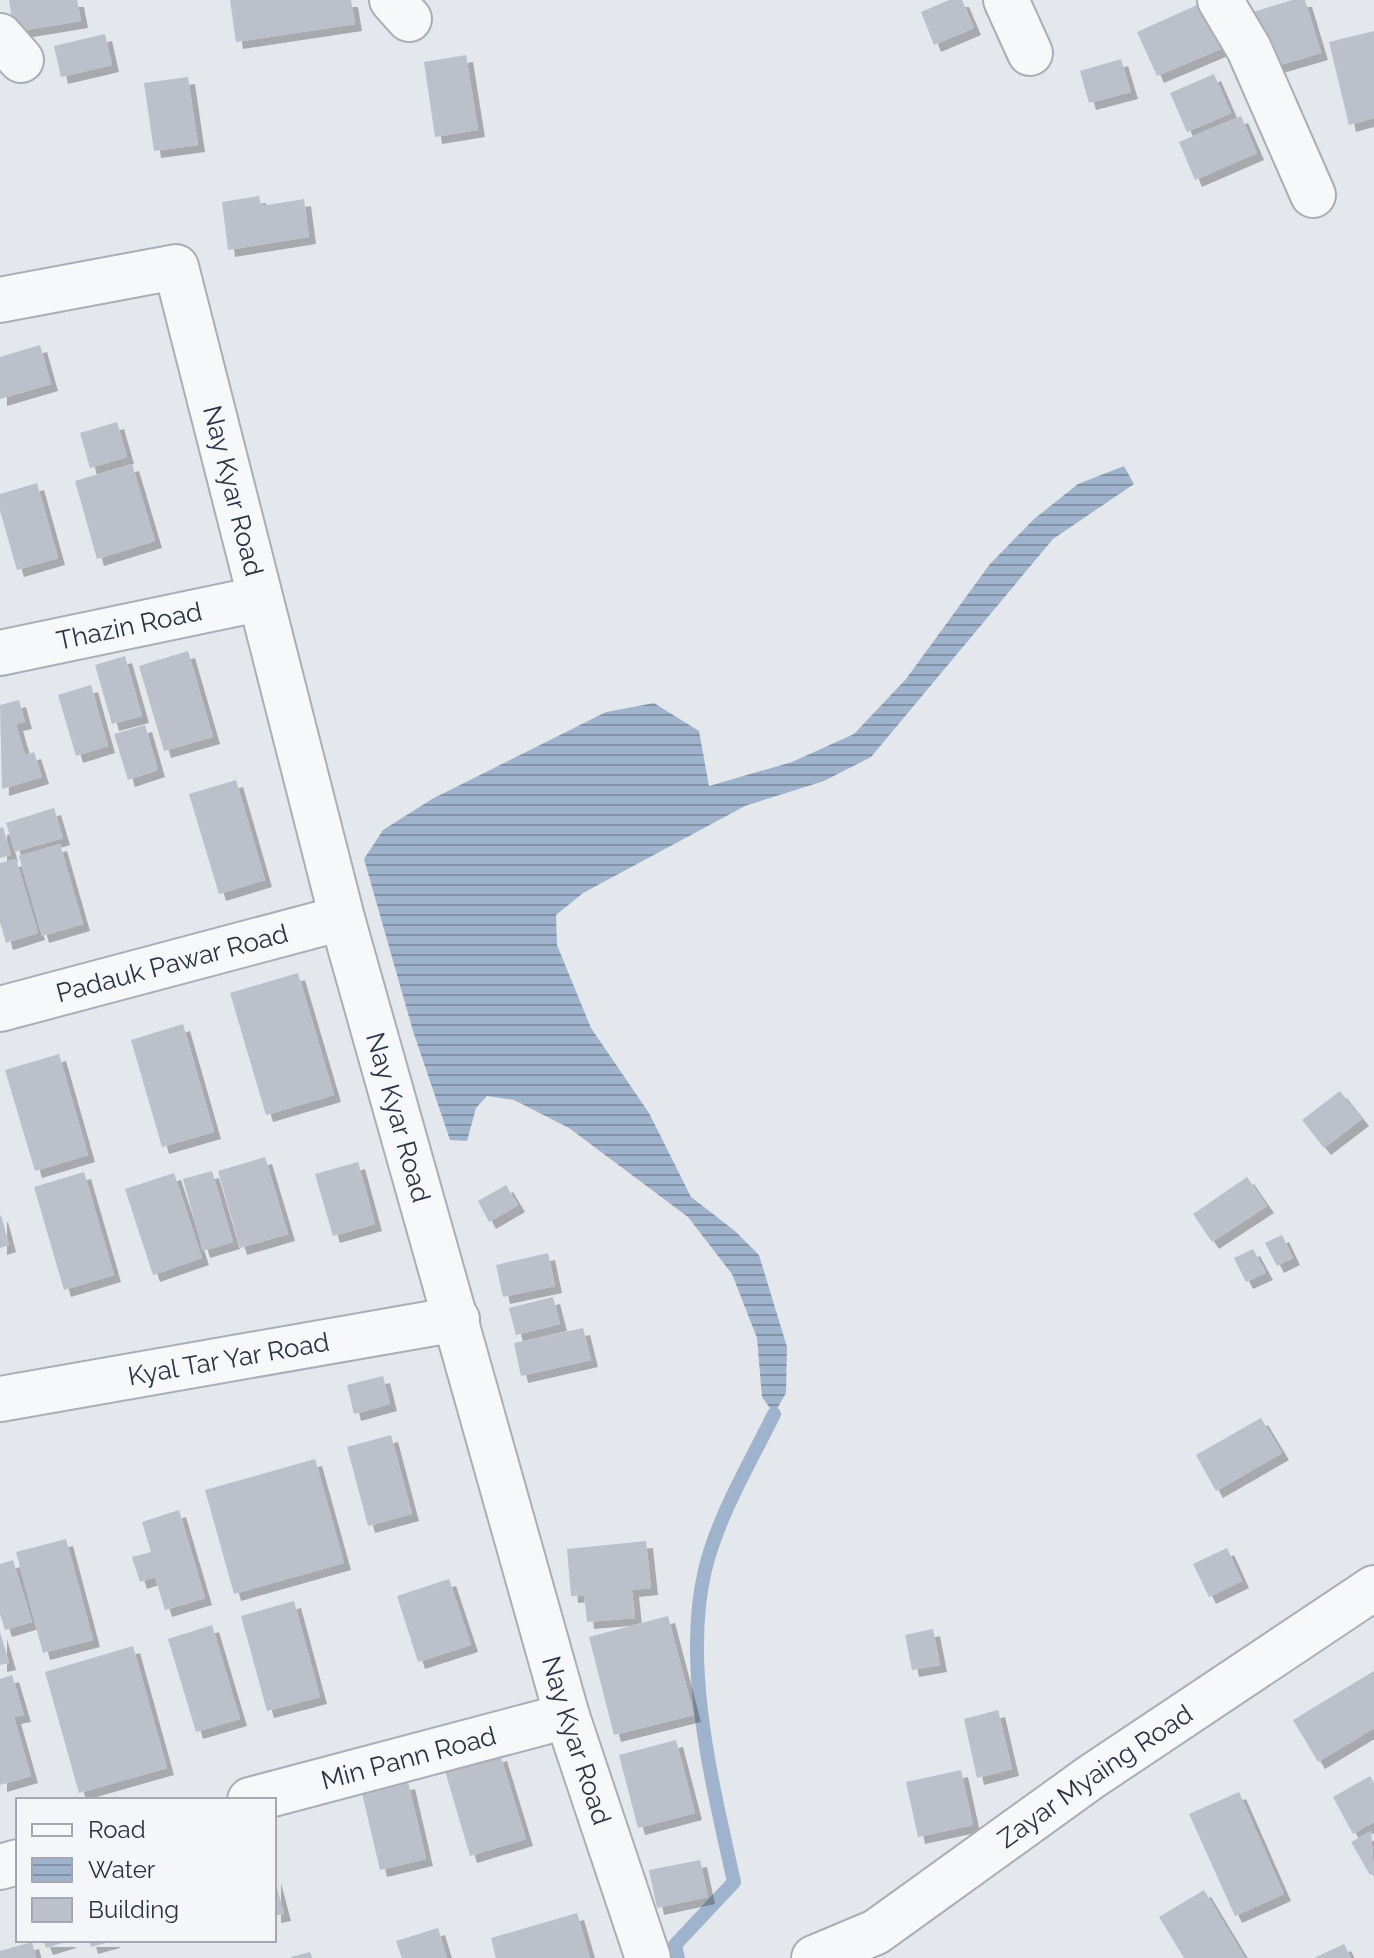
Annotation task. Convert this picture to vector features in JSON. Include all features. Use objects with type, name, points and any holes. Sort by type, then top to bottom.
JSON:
[{"type":"street","points":[[1006,0],[1030,53]]},
{"type":"street","points":[[1220,0],[1249,49],[1313,195]]},
{"type":"street","name":"Nay Kyar Road","points":[[0,300],[176,267],[258,599],[342,918],[567,1716],[648,1958]]},
{"type":"street","name":"Thazin Road","points":[[0,653],[258,599]]},
{"type":"street","name":"Padauk Pawar Road","points":[[0,1009],[342,918]]},
{"type":"street","name":"Kyal Tar Yar Road","points":[[0,1399],[457,1319]]},
{"type":"street","name":"Zayar Myaing Road","points":[[814,1958],[876,1932],[1091,1777],[1374,1588]]},
{"type":"street","name":"Min Pann Road","points":[[258,1798],[567,1716]]},
{"type":"water","points":[[1124,466],[1134,484],[1053,539],[871,757],[824,781],[745,806],[583,893],[556,915],[557,945],[591,1028],[649,1113],[691,1197],[735,1231],[759,1255],[787,1347],[786,1393],[774,1414],[762,1397],[757,1338],[732,1274],[688,1217],[569,1128],[514,1100],[487,1096],[476,1108],[467,1141],[450,1140],[413,1031],[364,859],[383,830],[432,799],[606,712],[654,703],[699,731],[709,786],[792,762],[854,734],[906,679],[990,564],[1034,519],[1078,484]]},
{"type":"building","points":[[9,0],[77,0],[81,21],[14,32]]},
{"type":"building","points":[[230,0],[351,0],[355,24],[236,42]]},
{"type":"building","points":[[949,0],[962,0],[974,28],[934,45],[921,12]]},
{"type":"building","points":[[1208,0],[1228,46],[1157,76],[1137,32]]},
{"type":"building","points":[[1292,0],[1305,0],[1321,53],[1266,69],[1250,13]]},
{"type":"building","points":[[1374,31],[1374,118],[1349,125],[1329,42]]},
{"type":"building","points":[[105,34],[112,65],[61,77],[54,46]]},
{"type":"building","points":[[466,55],[478,130],[435,137],[424,62]]},
{"type":"building","points":[[1121,59],[1131,92],[1089,103],[1080,71]]},
{"type":"building","points":[[1214,74],[1231,113],[1187,132],[1170,93]]},
{"type":"building","points":[[188,77],[198,145],[154,151],[144,83]]},
{"type":"building","points":[[1241,116],[1257,153],[1195,180],[1179,142]]},
{"type":"building","points":[[259,196],[261,206],[304,199],[309,237],[228,250],[222,202]]},
{"type":"building","points":[[40,345],[51,384],[0,399],[0,357]]},
{"type":"building","points":[[117,422],[127,457],[90,468],[80,433]]},
{"type":"building","points":[[132,464],[155,541],[97,559],[75,481]]},
{"type":"building","points":[[37,483],[58,558],[17,570],[0,511],[0,494]]},
{"type":"building","points":[[188,651],[213,737],[164,751],[139,666]]},
{"type":"building","points":[[125,656],[142,716],[112,724],[95,665]]},
{"type":"building","points":[[91,685],[108,746],[76,756],[58,695]]},
{"type":"building","points":[[19,700],[25,722],[16,724],[25,755],[34,752],[42,777],[2,789],[0,705]]},
{"type":"building","points":[[145,725],[158,770],[128,780],[114,734]]},
{"type":"building","points":[[236,780],[265,880],[219,894],[189,794]]},
{"type":"building","points":[[54,808],[63,838],[15,852],[6,823]]},
{"type":"building","points":[[3,827],[11,855],[0,858],[0,828]]},
{"type":"building","points":[[60,844],[83,924],[42,936],[19,856]]},
{"type":"building","points":[[16,859],[38,933],[6,943],[0,922],[0,863]]},
{"type":"building","points":[[298,973],[334,1095],[266,1115],[230,993]]},
{"type":"building","points":[[183,1024],[214,1132],[162,1147],[131,1040]]},
{"type":"building","points":[[59,1054],[88,1155],[35,1171],[5,1070]]},
{"type":"building","points":[[1340,1091],[1362,1119],[1324,1148],[1302,1120]]},
{"type":"building","points":[[265,1157],[288,1234],[240,1248],[218,1171]]},
{"type":"building","points":[[358,1162],[375,1224],[333,1236],[315,1174]]},
{"type":"building","points":[[212,1171],[233,1242],[203,1251],[183,1179]]},
{"type":"building","points":[[84,1172],[114,1275],[64,1290],[34,1187]]},
{"type":"building","points":[[174,1173],[202,1258],[153,1275],[125,1189]]},
{"type":"building","points":[[1247,1177],[1267,1206],[1212,1242],[1193,1214]]},
{"type":"building","points":[[506,1185],[518,1205],[489,1222],[478,1201]]},
{"type":"building","points":[[0,1216],[9,1245],[0,1248]]},
{"type":"building","points":[[1282,1235],[1293,1258],[1277,1266],[1265,1243]]},
{"type":"building","points":[[1253,1249],[1266,1273],[1246,1282],[1234,1258]]},
{"type":"building","points":[[548,1253],[555,1286],[503,1297],[496,1265]]},
{"type":"building","points":[[553,1297],[560,1324],[516,1335],[509,1308]]},
{"type":"building","points":[[583,1328],[591,1360],[521,1376],[514,1343]]},
{"type":"building","points":[[383,1376],[390,1404],[354,1414],[347,1385]]},
{"type":"building","points":[[1261,1418],[1282,1453],[1216,1491],[1196,1455]]},
{"type":"building","points":[[391,1435],[412,1514],[368,1526],[347,1447]]},
{"type":"building","points":[[315,1459],[344,1563],[234,1594],[205,1490]]},
{"type":"building","points":[[179,1510],[205,1598],[165,1610],[155,1577],[140,1582],[132,1557],[151,1552],[142,1522]]},
{"type":"building","points":[[66,1539],[93,1640],[43,1653],[16,1552]]},
{"type":"building","points":[[646,1541],[651,1588],[632,1590],[635,1618],[587,1622],[584,1595],[571,1596],[567,1549]]},
{"type":"building","points":[[1227,1548],[1242,1581],[1209,1597],[1193,1564]]},
{"type":"building","points":[[13,1560],[32,1622],[5,1630],[0,1614],[0,1564]]},
{"type":"building","points":[[449,1579],[471,1645],[418,1662],[397,1596]]},
{"type":"building","points":[[294,1601],[320,1697],[267,1711],[241,1616]]},
{"type":"building","points":[[668,1616],[694,1715],[614,1735],[589,1637]]},
{"type":"building","points":[[212,1625],[240,1719],[196,1732],[168,1639]]},
{"type":"building","points":[[933,1629],[940,1665],[912,1670],[905,1635]]},
{"type":"building","points":[[0,1632],[9,1663],[0,1665]]},
{"type":"building","points":[[133,1646],[167,1768],[79,1793],[45,1672]]},
{"type":"building","points":[[1374,1671],[1374,1728],[1318,1762],[1293,1720]]},
{"type":"building","points":[[12,1675],[24,1715],[14,1717],[31,1776],[0,1785],[0,1679]]},
{"type":"building","points":[[998,1710],[1012,1769],[977,1778],[964,1719]]},
{"type":"building","points":[[676,1740],[695,1813],[638,1828],[619,1755]]},
{"type":"building","points":[[500,1754],[526,1839],[470,1856],[445,1771]]},
{"type":"building","points":[[961,1770],[973,1825],[918,1837],[906,1782]]},
{"type":"building","points":[[1370,1776],[1374,1783],[1374,1822],[1353,1834],[1333,1797]]},
{"type":"building","points":[[408,1782],[426,1859],[380,1870],[362,1793]]},
{"type":"building","points":[[1239,1792],[1284,1894],[1235,1916],[1189,1814]]},
{"type":"building","points":[[1371,1831],[1374,1873],[1370,1875],[1351,1842]]},
{"type":"building","points":[[700,1860],[708,1897],[657,1908],[649,1870]]},
{"type":"building","points":[[276,1884],[284,1914],[276,1916]]},
{"type":"building","points":[[1204,1890],[1245,1958],[1184,1958],[1159,1917]]},
{"type":"building","points":[[577,1913],[590,1958],[496,1958],[491,1938]]},
{"type":"building","points":[[438,1928],[447,1958],[402,1958],[396,1941]]},
{"type":"building","points":[[32,1942],[36,1958],[0,1958],[0,1951]]},
{"type":"building","points":[[44,1942],[66,1942],[46,1948]]},
{"type":"building","points":[[90,1942],[109,1942],[91,1947]]},
{"type":"building","points":[[1344,1944],[1351,1958],[1314,1958]]},
{"type":"building","points":[[310,1952],[312,1958],[291,1957]]},
{"type":"waterway","points":[[678,1958],[675,1945],[734,1882],[703,1726],[697,1646],[699,1607],[705,1570],[718,1530],[774,1414]]}]
